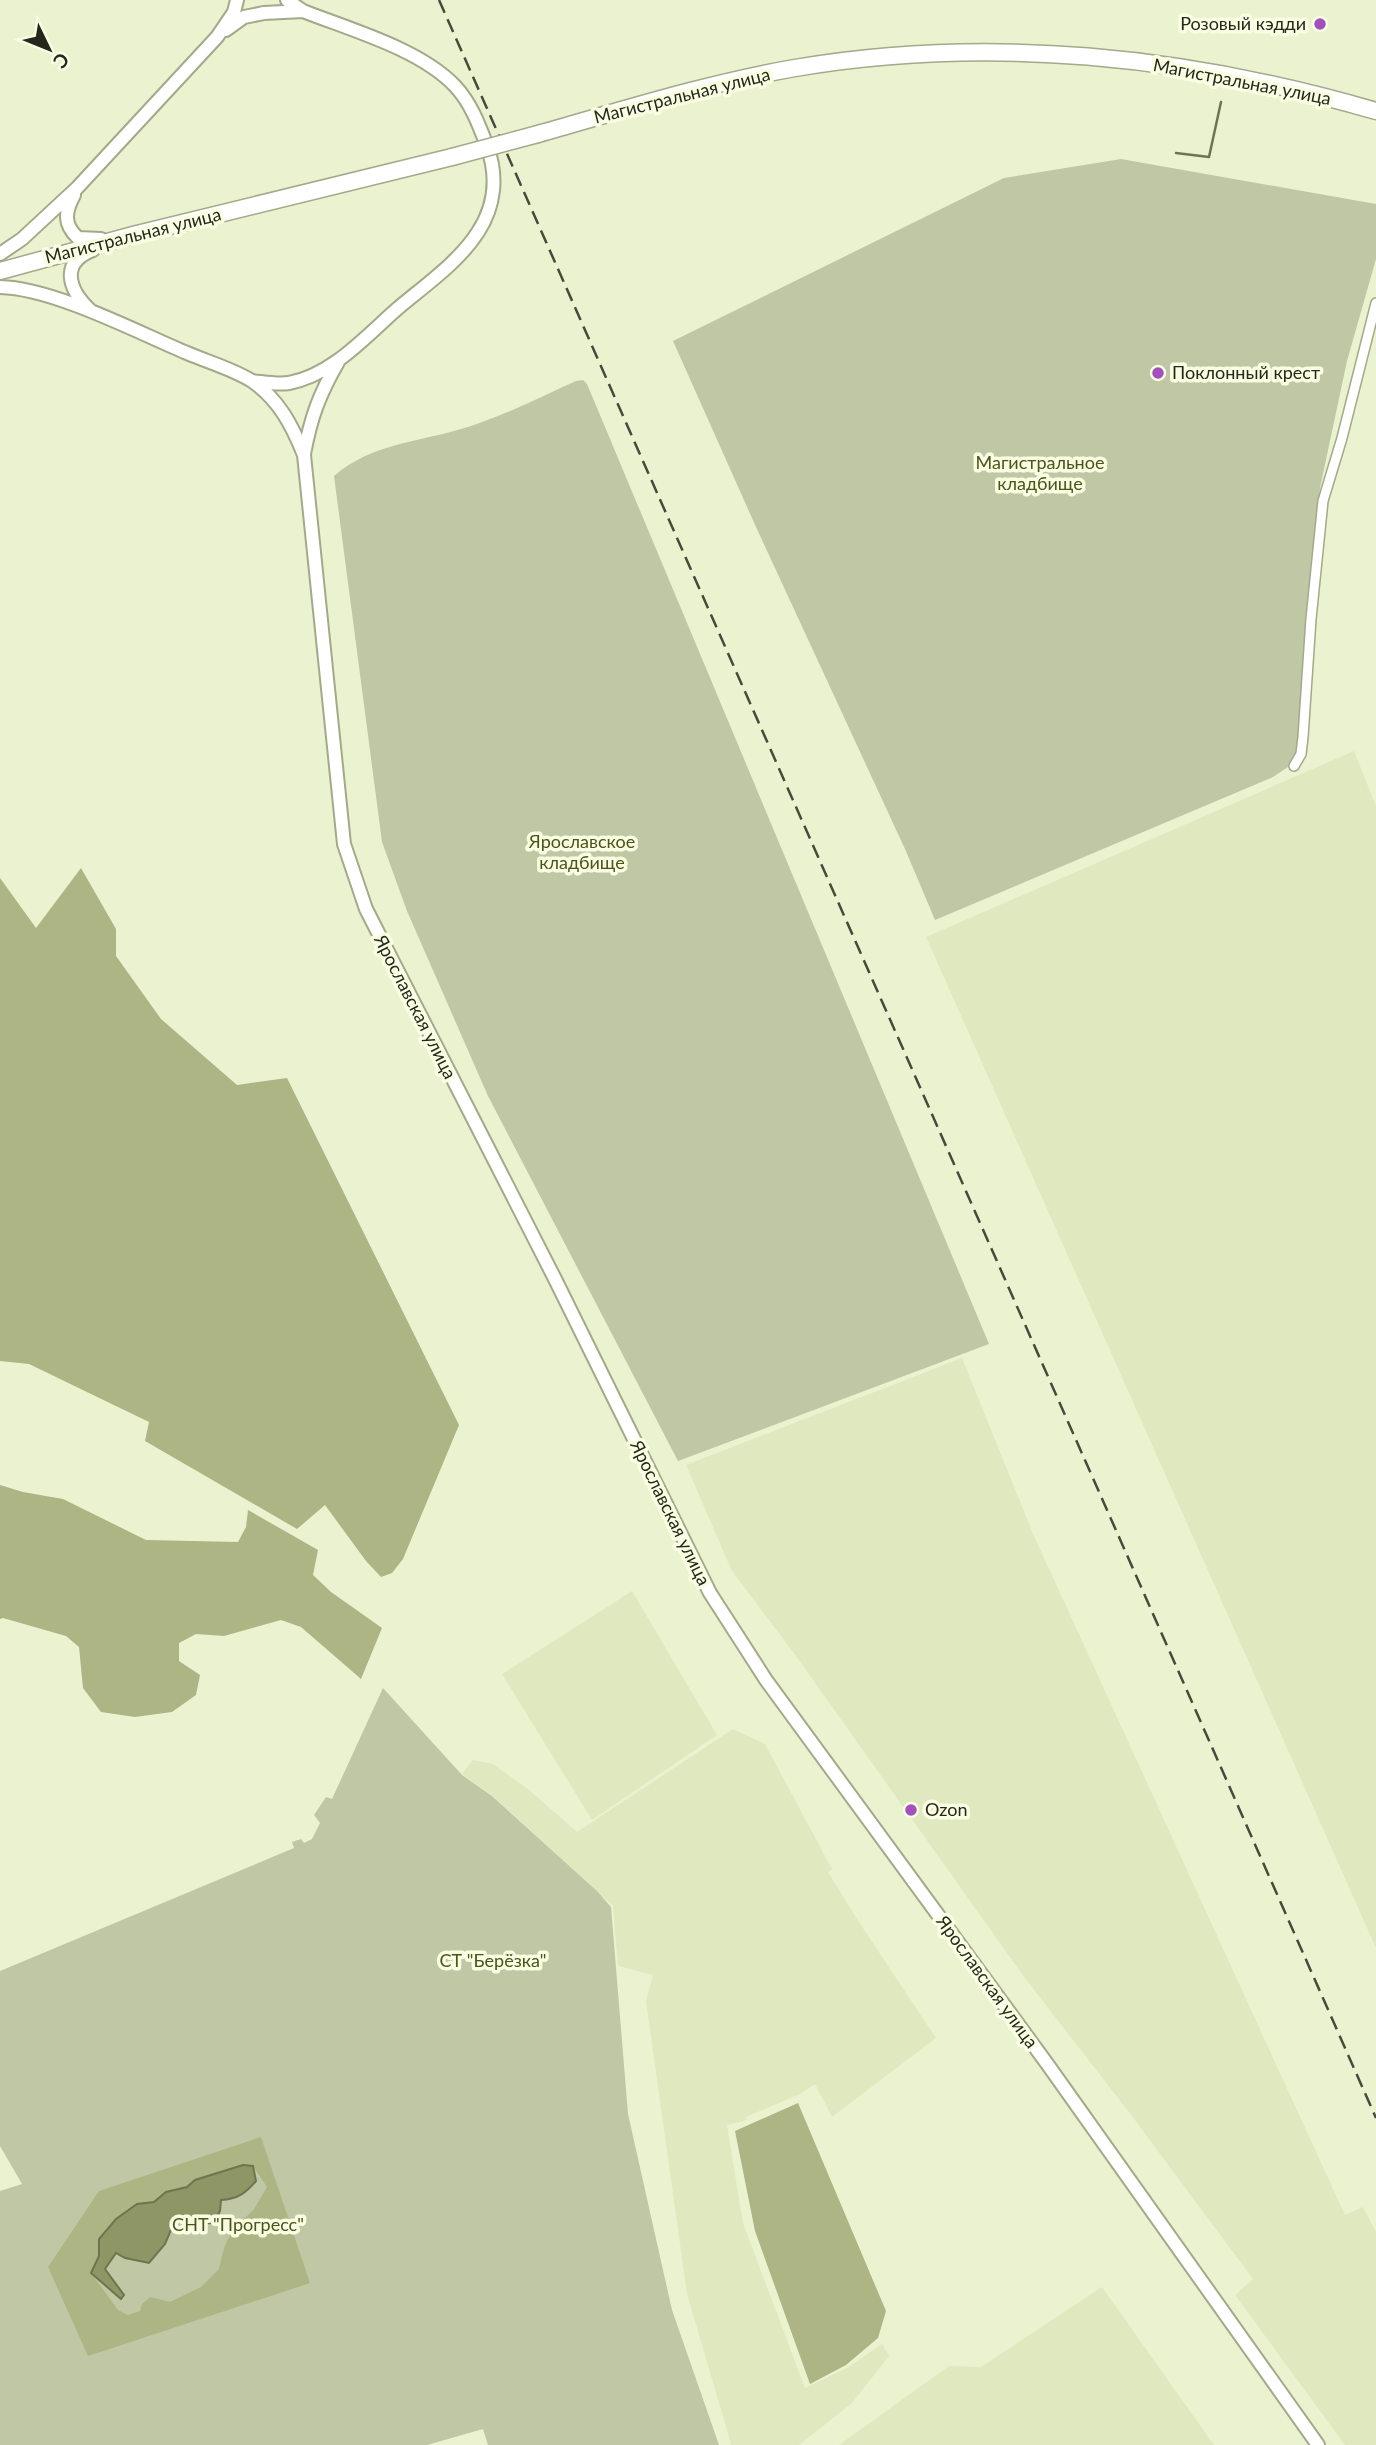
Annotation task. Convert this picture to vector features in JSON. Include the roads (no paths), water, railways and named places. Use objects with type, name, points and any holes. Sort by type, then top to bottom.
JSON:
[{"type":"highway","name":"Магистральная улица","points":[[0,271],[137,234],[452,157],[669,96],[764,74],[852,60],[940,52],[1018,51],[1169,66],[1290,87],[1376,111]]},
{"type":"main road","points":[[0,254],[22,239],[77,188],[217,37],[234,12],[237,0]]},
{"type":"main road","points":[[251,381],[286,384],[306,379],[338,362],[453,260],[476,236],[488,217],[494,190],[494,164],[476,116],[457,87],[418,57],[303,11],[287,0]]},
{"type":"main road","points":[[217,37],[244,17],[303,11]]},
{"type":"main road","points":[[77,188],[66,209],[66,220],[70,231],[78,238],[96,240],[137,234]]},
{"type":"main road","points":[[93,312],[74,293],[72,269],[78,260],[88,253],[137,234]]},
{"type":"main road","points":[[0,287],[41,294],[93,312],[251,381],[279,405],[290,422],[304,455]]},
{"type":"main road","points":[[304,455],[318,396],[338,362]]},
{"type":"main road","name":"Ярославская улица","points":[[304,455],[344,844],[366,909],[555,1279],[710,1593],[766,1680],[1048,2065],[1318,2445]]},
{"type":"street","points":[[1294,766],[1301,754],[1303,737],[1323,500],[1342,438],[1376,303]]},
{"type":"waterway","points":[[1176,153],[1209,157],[1221,102]]},
{"type":"railway","points":[[439,0],[1376,2118]]},
{"type":"place","name":"Розовый кэдди","points":[[1320,24]]},
{"type":"place","name":"Поклонный крест","points":[[1158,373]]},
{"type":"place","name":"Ozon","points":[[911,1810]]},
{"type":"park label","name":"Магистральное кладбище","points":[[1040,473]]},
{"type":"park label","name":"Ярославское кладбище","points":[[582,852]]},
{"type":"park label","name":"СТ \"Берёзка\"","points":[[493,1961]]},
{"type":"park label","name":"СНТ \"Прогресс\"","points":[[238,2225]]}]
